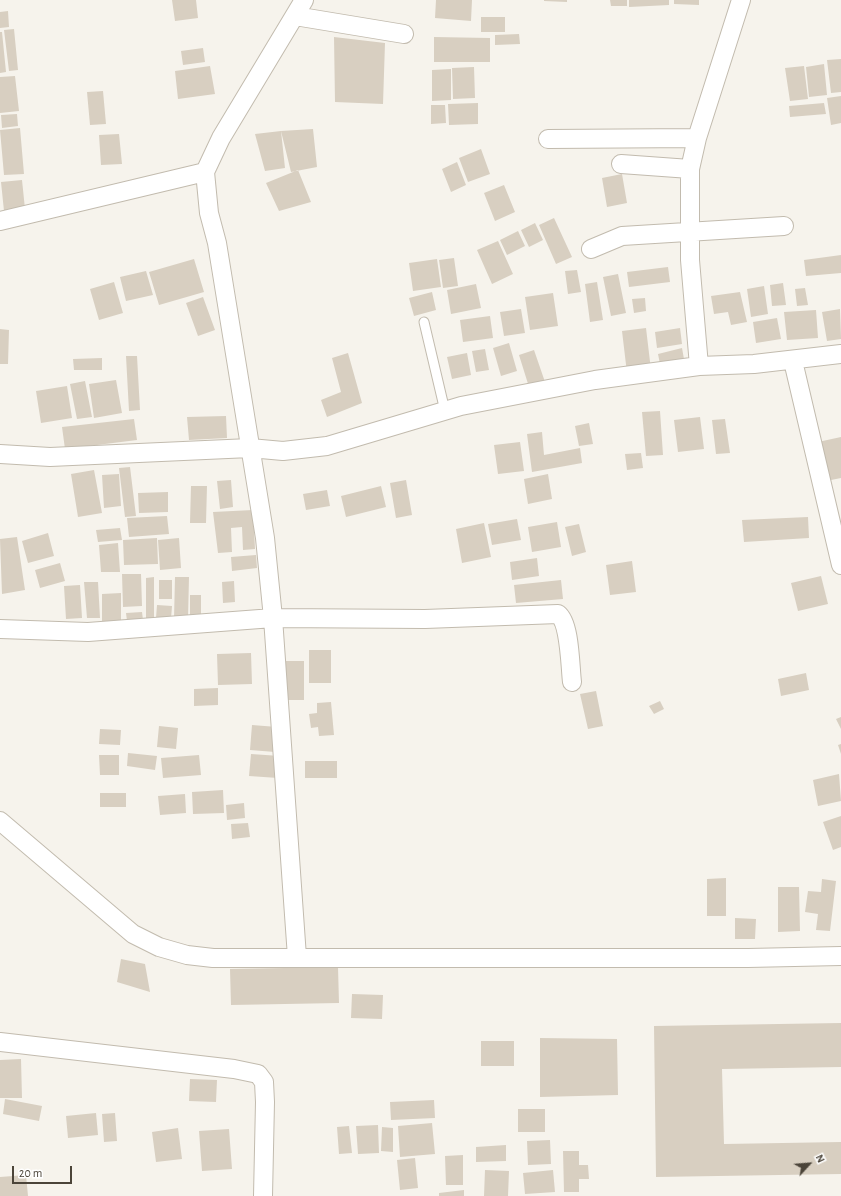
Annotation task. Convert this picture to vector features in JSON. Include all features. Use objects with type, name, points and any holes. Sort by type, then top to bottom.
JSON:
[{"type":"street","points":[[297,957],[273,618],[265,538],[217,243],[209,213],[205,172],[221,138],[304,0]]},
{"type":"street","points":[[699,366],[690,260],[690,169],[697,138],[741,0]]},
{"type":"street","points":[[295,16],[404,34]]},
{"type":"street","points":[[548,139],[697,138]]},
{"type":"street","points":[[621,164],[690,169]]},
{"type":"street","points":[[0,221],[205,172]]},
{"type":"street","points":[[591,249],[622,236],[784,226]]},
{"type":"street","points":[[0,454],[50,457],[250,448],[283,451],[327,446],[461,406],[595,380],[699,366],[793,361],[841,354]]},
{"type":"street","points":[[793,361],[841,565]]},
{"type":"street","points":[[0,629],[88,632],[273,618],[425,619],[558,614],[562,617],[566,628],[572,682]]},
{"type":"street","points":[[0,821],[133,934],[159,947],[187,955],[213,958],[748,958],[841,956]]},
{"type":"street","points":[[0,1042],[234,1069],[258,1074],[264,1082],[263,1196]]},
{"type":"lane","points":[[424,322],[445,411]]},
{"type":"building","points":[[172,0],[196,0],[198,18],[175,21]]},
{"type":"building","points":[[436,0],[472,0],[471,21],[435,18]]},
{"type":"building","points":[[567,0],[567,2],[544,1]]},
{"type":"building","points":[[610,0],[627,0],[627,6],[611,6]]},
{"type":"building","points":[[629,0],[669,0],[669,5],[629,7]]},
{"type":"building","points":[[674,0],[699,0],[699,5],[674,4]]},
{"type":"building","points":[[8,11],[9,27],[0,28],[0,12]]},
{"type":"building","points":[[481,17],[505,17],[505,32],[481,32]]},
{"type":"building","points":[[14,29],[18,70],[9,71],[4,30]]},
{"type":"building","points":[[0,32],[2,32],[6,72],[0,73]]},
{"type":"building","points":[[519,34],[520,44],[495,45],[495,35]]},
{"type":"building","points":[[334,37],[385,43],[383,104],[335,102]]},
{"type":"building","points":[[434,37],[490,38],[490,62],[434,62]]},
{"type":"building","points":[[203,48],[205,62],[183,65],[181,51]]},
{"type":"building","points":[[841,59],[841,92],[831,93],[827,60]]},
{"type":"building","points":[[824,64],[827,95],[809,97],[806,67]]},
{"type":"building","points":[[210,66],[215,94],[178,99],[175,71]]},
{"type":"building","points":[[804,66],[808,99],[790,101],[785,68]]},
{"type":"building","points":[[474,67],[475,98],[453,99],[452,68]]},
{"type":"building","points":[[451,69],[451,100],[432,101],[432,70]]},
{"type":"building","points":[[15,76],[19,111],[0,113],[0,77]]},
{"type":"building","points":[[103,91],[106,124],[90,125],[87,92]]},
{"type":"building","points":[[841,96],[841,123],[831,125],[827,98]]},
{"type":"building","points":[[478,103],[478,124],[449,125],[448,104]]},
{"type":"building","points":[[824,103],[826,114],[790,117],[789,106]]},
{"type":"building","points":[[431,105],[445,105],[446,123],[431,124]]},
{"type":"building","points":[[17,114],[18,126],[2,128],[1,115]]},
{"type":"building","points":[[20,128],[24,174],[4,175],[0,130]]},
{"type":"building","points":[[313,129],[317,167],[291,172],[281,131]]},
{"type":"building","points":[[281,131],[285,168],[265,171],[255,134]]},
{"type":"building","points":[[119,134],[122,164],[101,165],[99,135]]},
{"type":"building","points":[[481,149],[490,174],[468,182],[459,158]]},
{"type":"building","points":[[457,162],[466,185],[451,192],[442,169]]},
{"type":"building","points":[[298,170],[311,202],[279,211],[266,183]]},
{"type":"building","points":[[622,174],[627,203],[607,207],[602,178]]},
{"type":"building","points":[[22,180],[25,209],[4,211],[1,182]]},
{"type":"building","points":[[504,185],[515,212],[495,221],[484,193]]},
{"type":"building","points":[[554,218],[572,257],[556,264],[539,225]]},
{"type":"building","points":[[535,223],[543,240],[529,247],[521,230]]},
{"type":"building","points":[[518,231],[525,246],[507,255],[500,240]]},
{"type":"building","points":[[498,241],[513,274],[492,284],[477,250]]},
{"type":"building","points":[[841,255],[841,273],[806,276],[804,260]]},
{"type":"building","points":[[454,258],[458,286],[443,288],[439,260]]},
{"type":"building","points":[[194,259],[204,292],[159,305],[149,272]]},
{"type":"building","points":[[437,259],[441,287],[413,291],[409,263]]},
{"type":"building","points":[[668,267],[670,282],[629,287],[627,272]]},
{"type":"building","points":[[577,270],[581,292],[568,294],[565,271]]},
{"type":"building","points":[[146,271],[153,295],[126,301],[120,277]]},
{"type":"building","points":[[618,274],[626,313],[611,316],[603,277]]},
{"type":"building","points":[[114,282],[123,313],[99,320],[90,289]]},
{"type":"building","points":[[597,282],[603,320],[590,322],[585,284]]},
{"type":"building","points":[[783,283],[786,305],[772,306],[770,285]]},
{"type":"building","points":[[476,284],[481,308],[451,314],[447,290]]},
{"type":"building","points":[[764,286],[768,314],[751,317],[747,289]]},
{"type":"building","points":[[805,288],[808,305],[797,306],[795,289]]},
{"type":"building","points":[[432,292],[436,310],[414,316],[409,298]]},
{"type":"building","points":[[740,292],[747,322],[731,325],[728,312],[714,314],[711,296]]},
{"type":"building","points":[[553,293],[558,326],[530,330],[525,297]]},
{"type":"building","points":[[203,297],[215,330],[198,336],[186,303]]},
{"type":"building","points":[[645,298],[646,311],[634,313],[632,299]]},
{"type":"building","points":[[521,309],[525,333],[504,336],[500,312]]},
{"type":"building","points":[[840,309],[841,339],[827,341],[822,312]]},
{"type":"building","points":[[816,310],[818,338],[787,340],[784,312]]},
{"type":"building","points":[[490,316],[493,338],[463,342],[460,320]]},
{"type":"building","points":[[777,318],[781,339],[756,343],[753,322]]},
{"type":"building","points":[[646,328],[651,370],[627,373],[622,331]]},
{"type":"building","points":[[680,328],[682,344],[657,348],[655,332]]},
{"type":"building","points":[[0,329],[9,330],[8,364],[0,364]]},
{"type":"building","points":[[509,343],[517,371],[501,376],[493,348]]},
{"type":"building","points":[[682,348],[684,359],[660,364],[658,354]]},
{"type":"building","points":[[485,349],[489,370],[476,372],[472,351]]},
{"type":"building","points":[[534,350],[545,382],[529,387],[519,355]]},
{"type":"building","points":[[348,353],[362,403],[327,417],[321,400],[341,392],[332,358]]},
{"type":"building","points":[[467,353],[471,375],[452,379],[447,357]]},
{"type":"building","points":[[126,356],[137,356],[140,410],[129,411]]},
{"type":"building","points":[[102,358],[102,370],[74,370],[73,359]]},
{"type":"building","points":[[116,380],[122,413],[94,418],[89,384]]},
{"type":"building","points":[[85,381],[92,417],[77,419],[70,384]]},
{"type":"building","points":[[67,386],[72,418],[41,423],[36,391]]},
{"type":"building","points":[[660,411],[663,455],[646,456],[642,412]]},
{"type":"building","points":[[226,416],[227,438],[189,440],[187,417]]},
{"type":"building","points":[[700,417],[704,449],[678,452],[674,420]]},
{"type":"building","points":[[134,419],[137,440],[65,449],[62,427]]},
{"type":"building","points":[[725,419],[730,453],[716,454],[712,420]]},
{"type":"building","points":[[589,423],[593,444],[579,446],[575,426]]},
{"type":"building","points":[[542,432],[544,455],[580,448],[582,463],[532,472],[527,434]]},
{"type":"building","points":[[841,437],[841,478],[826,481],[818,442]]},
{"type":"building","points":[[520,442],[524,471],[498,474],[494,445]]},
{"type":"building","points":[[641,453],[643,468],[627,470],[625,454]]},
{"type":"building","points":[[130,467],[136,516],[125,517],[119,468]]},
{"type":"building","points":[[94,470],[102,513],[78,517],[71,474]]},
{"type":"building","points":[[119,474],[121,506],[104,508],[102,475]]},
{"type":"building","points":[[548,474],[552,499],[528,504],[524,479]]},
{"type":"building","points":[[231,480],[233,507],[220,509],[217,481]]},
{"type":"building","points":[[406,480],[412,515],[396,518],[390,483]]},
{"type":"building","points":[[191,486],[207,486],[206,523],[190,523]]},
{"type":"building","points":[[381,486],[386,507],[346,517],[341,496]]},
{"type":"building","points":[[327,490],[330,506],[306,510],[303,494]]},
{"type":"building","points":[[168,492],[168,512],[139,513],[138,493]]},
{"type":"building","points":[[253,510],[255,549],[243,550],[242,527],[231,528],[232,552],[218,553],[213,512]]},
{"type":"building","points":[[167,516],[169,534],[129,537],[127,518]]},
{"type":"building","points":[[808,517],[809,538],[744,542],[742,520]]},
{"type":"building","points":[[517,519],[521,540],[492,545],[488,524]]},
{"type":"building","points":[[557,522],[561,547],[532,552],[528,527]]},
{"type":"building","points":[[484,523],[491,557],[462,563],[456,529]]},
{"type":"building","points":[[579,524],[586,552],[572,556],[565,527]]},
{"type":"building","points":[[120,528],[122,540],[98,542],[96,530]]},
{"type":"building","points":[[48,533],[54,556],[28,563],[22,541]]},
{"type":"building","points":[[17,537],[25,590],[2,594],[0,539]]},
{"type":"building","points":[[157,538],[158,564],[124,565],[123,540]]},
{"type":"building","points":[[179,538],[181,568],[160,570],[158,540]]},
{"type":"building","points":[[118,543],[120,572],[101,572],[99,545]]},
{"type":"building","points":[[256,555],[257,568],[232,571],[231,557]]},
{"type":"building","points":[[537,558],[539,576],[512,580],[510,562]]},
{"type":"building","points":[[632,561],[636,592],[610,595],[606,565]]},
{"type":"building","points":[[60,563],[65,581],[40,588],[35,570]]},
{"type":"building","points":[[122,574],[141,574],[142,606],[123,607]]},
{"type":"building","points":[[821,576],[828,604],[798,611],[791,583]]},
{"type":"building","points":[[154,577],[154,620],[146,620],[146,578]]},
{"type":"building","points":[[175,577],[189,577],[188,619],[174,619]]},
{"type":"building","points":[[159,580],[172,580],[172,599],[159,599]]},
{"type":"building","points":[[561,580],[563,599],[516,603],[514,585]]},
{"type":"building","points":[[234,581],[235,602],[223,603],[222,582]]},
{"type":"building","points":[[84,582],[98,582],[100,618],[87,618]]},
{"type":"building","points":[[80,585],[82,618],[66,619],[64,586]]},
{"type":"building","points":[[121,593],[121,621],[102,621],[102,594]]},
{"type":"building","points":[[190,595],[201,595],[201,617],[190,617]]},
{"type":"building","points":[[157,605],[172,606],[171,619],[156,618]]},
{"type":"building","points":[[142,612],[143,620],[127,621],[126,613]]},
{"type":"building","points":[[309,650],[331,650],[331,683],[309,683]]},
{"type":"building","points":[[251,653],[252,684],[218,685],[217,654]]},
{"type":"building","points":[[284,661],[304,661],[304,700],[283,700]]},
{"type":"building","points":[[806,673],[809,690],[781,696],[778,679]]},
{"type":"building","points":[[218,688],[218,705],[194,706],[194,689]]},
{"type":"building","points":[[596,691],[603,726],[588,729],[580,694]]},
{"type":"building","points":[[660,701],[664,709],[654,714],[649,706]]},
{"type":"building","points":[[331,702],[334,735],[319,736],[318,727],[311,728],[309,714],[317,713],[317,703]]},
{"type":"building","points":[[841,717],[841,729],[836,719]]},
{"type":"building","points":[[252,725],[277,727],[275,752],[250,750]]},
{"type":"building","points":[[159,726],[178,728],[176,749],[157,747]]},
{"type":"building","points":[[100,729],[121,730],[120,745],[99,744]]},
{"type":"building","points":[[841,744],[841,754],[838,745]]},
{"type":"building","points":[[128,753],[157,756],[155,770],[127,766]]},
{"type":"building","points":[[251,754],[280,756],[278,778],[249,776]]},
{"type":"building","points":[[99,755],[119,755],[119,775],[100,775]]},
{"type":"building","points":[[199,755],[201,775],[163,778],[161,758]]},
{"type":"building","points":[[305,761],[337,761],[337,778],[305,778]]},
{"type":"building","points":[[839,774],[841,801],[818,806],[813,780]]},
{"type":"building","points":[[223,790],[224,813],[193,814],[192,792]]},
{"type":"building","points":[[100,793],[126,793],[126,807],[100,807]]},
{"type":"building","points":[[185,794],[186,813],[160,815],[158,796]]},
{"type":"building","points":[[244,803],[245,818],[227,820],[226,805]]},
{"type":"building","points":[[841,816],[841,847],[833,850],[823,822]]},
{"type":"building","points":[[248,823],[250,837],[232,839],[231,824]]},
{"type":"building","points":[[726,878],[726,916],[707,916],[707,879]]},
{"type":"building","points":[[822,879],[836,881],[830,931],[816,930],[818,914],[805,912],[808,891],[821,892]]},
{"type":"building","points":[[778,887],[799,887],[800,931],[778,932]]},
{"type":"building","points":[[735,918],[756,919],[755,939],[735,939]]},
{"type":"building","points":[[121,959],[145,964],[150,992],[117,982]]},
{"type":"building","points":[[338,967],[339,1003],[231,1005],[230,969]]},
{"type":"building","points":[[352,994],[383,995],[382,1019],[351,1018]]},
{"type":"building","points":[[841,1023],[841,1067],[722,1069],[724,1144],[841,1142],[841,1174],[656,1177],[654,1026]]},
{"type":"building","points":[[540,1038],[617,1039],[618,1095],[540,1097]]},
{"type":"building","points":[[481,1041],[514,1041],[514,1066],[481,1066]]},
{"type":"building","points":[[21,1059],[22,1098],[0,1098],[0,1060]]},
{"type":"building","points":[[190,1079],[217,1080],[216,1102],[189,1101]]},
{"type":"building","points":[[5,1099],[42,1106],[39,1121],[3,1114]]},
{"type":"building","points":[[434,1100],[435,1118],[391,1120],[390,1102]]},
{"type":"building","points":[[518,1109],[545,1109],[545,1132],[518,1132]]},
{"type":"building","points":[[96,1113],[98,1135],[68,1138],[66,1116]]},
{"type":"building","points":[[115,1113],[117,1141],[104,1142],[102,1114]]},
{"type":"building","points":[[432,1123],[435,1154],[400,1157],[398,1126]]},
{"type":"building","points":[[378,1125],[379,1153],[358,1154],[356,1126]]},
{"type":"building","points":[[349,1126],[352,1153],[339,1154],[337,1127]]},
{"type":"building","points":[[382,1127],[393,1128],[393,1152],[381,1151]]},
{"type":"building","points":[[178,1128],[182,1159],[156,1162],[152,1132]]},
{"type":"building","points":[[229,1129],[232,1169],[202,1171],[199,1131]]},
{"type":"building","points":[[550,1140],[551,1164],[528,1165],[527,1141]]},
{"type":"building","points":[[506,1145],[506,1161],[476,1162],[476,1147]]},
{"type":"building","points":[[563,1151],[579,1151],[579,1165],[588,1165],[589,1179],[579,1179],[579,1192],[564,1192]]},
{"type":"building","points":[[463,1155],[463,1185],[446,1185],[445,1156]]},
{"type":"building","points":[[415,1158],[418,1188],[400,1190],[397,1160]]},
{"type":"building","points":[[485,1170],[509,1171],[508,1196],[484,1196]]},
{"type":"building","points":[[553,1170],[555,1192],[525,1194],[523,1173]]},
{"type":"building","points":[[26,1175],[28,1196],[0,1196],[0,1177]]},
{"type":"building","points":[[464,1190],[464,1196],[439,1196],[439,1193]]}]
